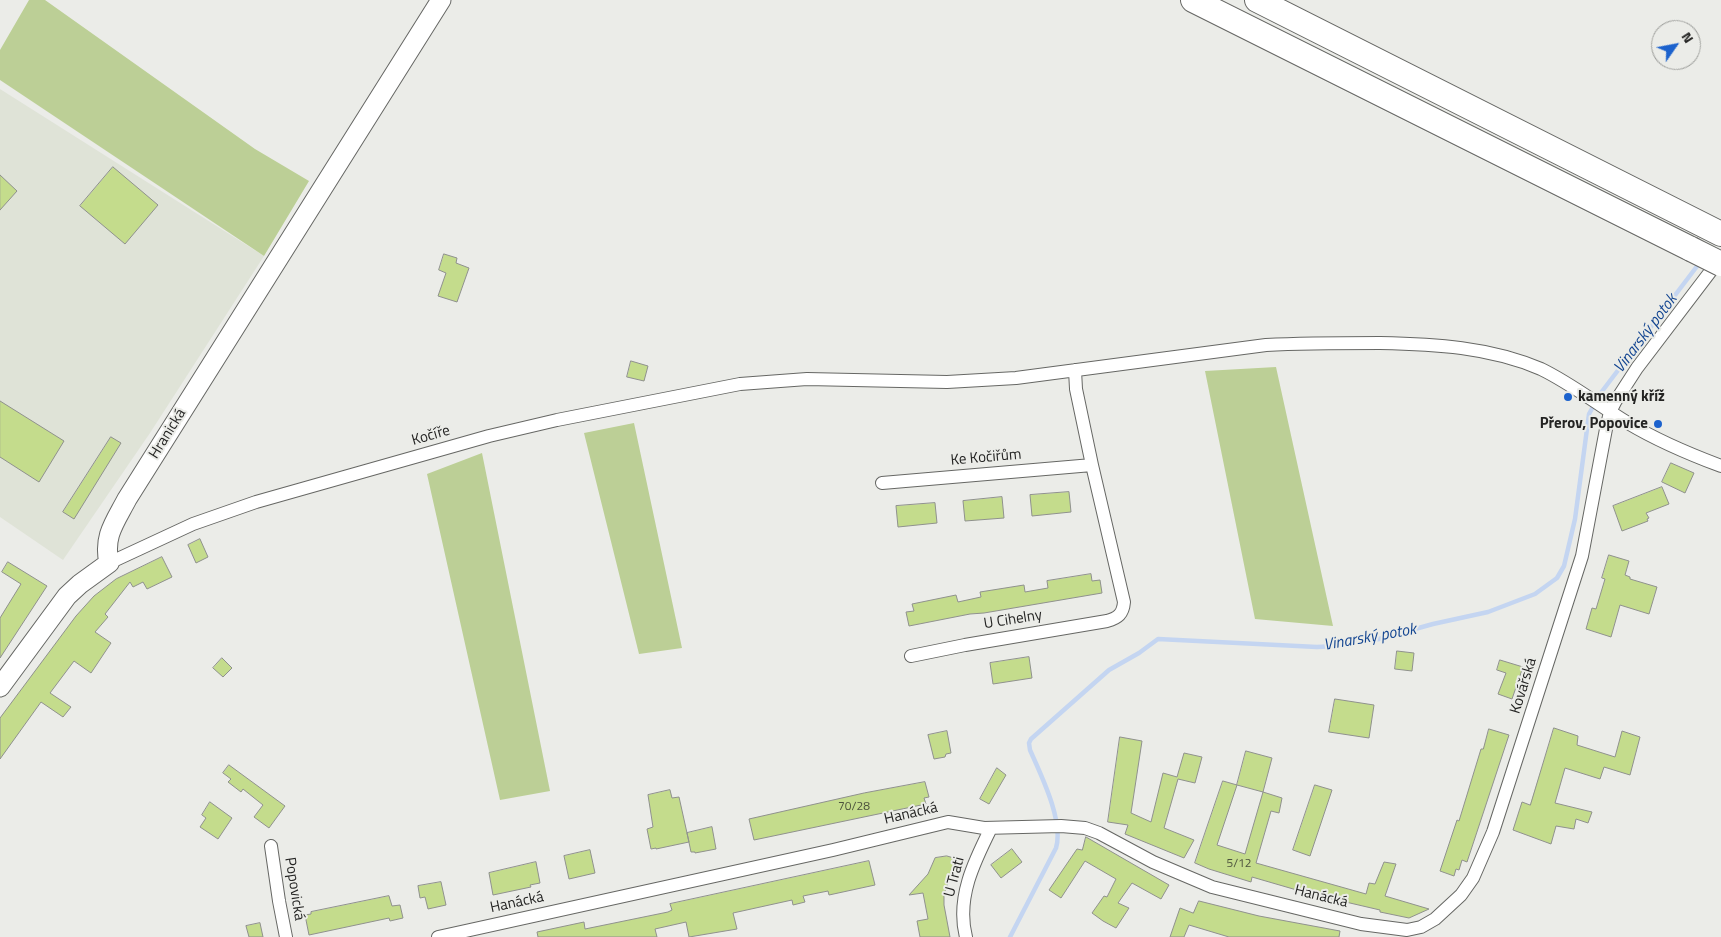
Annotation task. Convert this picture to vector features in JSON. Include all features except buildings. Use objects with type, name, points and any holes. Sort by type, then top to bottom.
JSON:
[{"type":"highway","points":[[1194,0],[1721,264]]},
{"type":"highway","points":[[1257,0],[1715,230]]},
{"type":"main road","name":"Hranická","points":[[109,563],[106,547],[107,540],[127,499],[441,0]]},
{"type":"main road","points":[[0,687],[67,596],[109,563]]},
{"type":"street","name":"Kovářská","points":[[1417,933],[1460,896],[1473,878],[1493,832],[1517,763],[1582,556],[1606,429],[1606,409],[1615,402],[1637,368],[1721,257]]},
{"type":"street","name":"Kočíře","points":[[109,563],[193,524],[248,504],[489,436],[625,406],[740,384],[807,379],[947,382],[1016,378],[1266,346],[1303,343],[1413,344],[1459,348],[1512,359],[1554,376],[1656,440],[1721,466]]},
{"type":"street","points":[[1074,370],[1076,389],[1092,465]]},
{"type":"street","name":"Ke Kočiřům","points":[[882,483],[1092,465]]},
{"type":"street","name":"U Cihelny","points":[[911,656],[965,644],[1107,621],[1120,615],[1124,610],[1124,602],[1092,465]]},
{"type":"street","name":"Hanácká","points":[[438,937],[955,822],[979,828],[1056,826],[1092,830],[1153,862],[1212,887],[1361,924],[1417,933]]},
{"type":"street","name":"U Trati","points":[[966,937],[963,921],[964,899],[972,866],[991,828]]},
{"type":"street","name":"Popovická","points":[[271,846],[286,937]]},
{"type":"shaded area","points":[[0,89],[264,256],[150,433],[63,560],[0,517]]},
{"type":"green space","points":[[29,0],[45,0],[255,149],[309,181],[264,256],[0,80],[0,50]]},
{"type":"green space","points":[[1276,367],[1333,626],[1255,619],[1205,371]]},
{"type":"green space","points":[[634,423],[682,648],[639,654],[584,433]]},
{"type":"green space","points":[[482,453],[550,791],[500,800],[427,474]]},
{"type":"waterway","name":"Vinarský potok","points":[[1010,937],[1056,848],[1058,837],[1050,798],[1030,750],[1029,743],[1031,739],[1109,670],[1139,653],[1158,639],[1317,647],[1337,646],[1379,639],[1433,624],[1488,612],[1535,594],[1557,578],[1564,566],[1575,519],[1589,414],[1600,394],[1701,261]]},
{"type":"place","name":"kamenný kříž","points":[[1568,397]]},
{"type":"place","name":"Přerov, Popovice","points":[[1658,424]]}]
